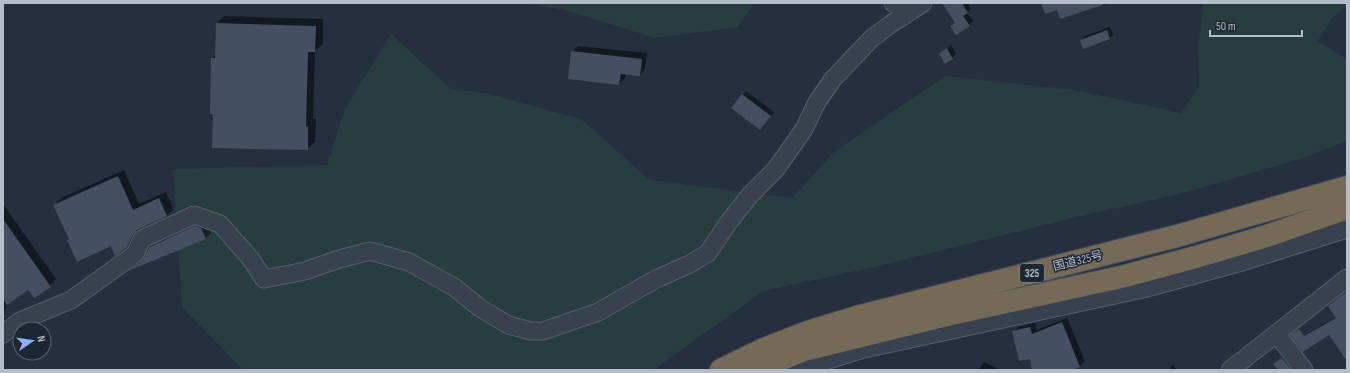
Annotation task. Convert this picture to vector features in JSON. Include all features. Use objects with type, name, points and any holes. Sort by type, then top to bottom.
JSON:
[{"type":"highway","name":"国道325号","points":[[721,370],[764,349],[808,332],[1177,236],[1347,187]]},
{"type":"highway","name":"国道325号","points":[[755,370],[804,350],[947,315],[1121,277],[1196,257],[1266,236],[1347,208]]},
{"type":"street","points":[[893,3],[902,8],[922,4]]},
{"type":"street","points":[[3,334],[20,321],[71,300],[135,254],[142,239],[194,215],[220,224],[250,258],[264,279],[305,271],[336,260],[370,251],[409,262],[454,287],[480,308],[508,325],[531,332],[550,329],[598,312],[656,279],[690,264],[708,253],[728,223],[751,194],[776,169],[804,129],[817,102],[833,78],[871,39],[922,4]]},
{"type":"street","points":[[796,370],[864,349],[1143,289],[1242,262],[1347,229]]},
{"type":"street","points":[[1230,370],[1347,278]]},
{"type":"street","points":[[1277,334],[1304,370]]},
{"type":"green space","points":[[526,3],[754,3],[738,27],[655,38],[568,11]]},
{"type":"green space","points":[[1202,3],[1347,3],[1347,6],[1333,17],[1318,41],[1347,59],[1347,141],[1303,158],[1184,193],[1085,215],[879,266],[764,291],[653,370],[243,370],[182,307],[173,169],[327,165],[345,109],[391,34],[450,88],[489,94],[581,119],[650,180],[792,198],[834,152],[945,76],[1075,90],[1181,113],[1199,86],[1198,50]]},
{"type":"building","points":[[942,3],[962,3],[968,13],[963,16],[970,26],[956,35],[950,26],[955,23]]},
{"type":"building","points":[[1041,3],[1103,3],[1103,5],[1060,19],[1057,10],[1045,14]]},
{"type":"building","points":[[216,23],[316,26],[315,52],[308,52],[306,126],[308,127],[308,150],[212,148],[213,114],[210,114],[211,58],[215,58]]},
{"type":"building","points":[[1107,30],[1110,39],[1083,49],[1080,40]]},
{"type":"building","points":[[947,48],[953,59],[945,64],[939,53]]},
{"type":"building","points":[[571,51],[642,59],[640,76],[621,74],[619,85],[568,79]]},
{"type":"building","points":[[742,94],[771,116],[760,130],[731,108]]},
{"type":"building","points":[[118,176],[133,210],[159,198],[167,216],[137,230],[127,247],[115,256],[111,246],[77,262],[67,240],[69,239],[53,205]]},
{"type":"building","points":[[3,219],[51,287],[34,298],[28,290],[7,305],[3,299]]},
{"type":"building","points":[[195,226],[201,228],[206,239],[128,271],[141,262],[150,247]]},
{"type":"building","points":[[1347,291],[1347,361],[1329,335],[1303,352],[1290,335],[1299,329],[1304,336],[1336,318],[1328,306]]},
{"type":"building","points":[[1062,322],[1080,367],[1072,370],[1032,370],[1030,359],[1019,361],[1012,331],[1030,327],[1032,334]]},
{"type":"building","points":[[1282,358],[1292,370],[1278,370],[1273,364]]}]
